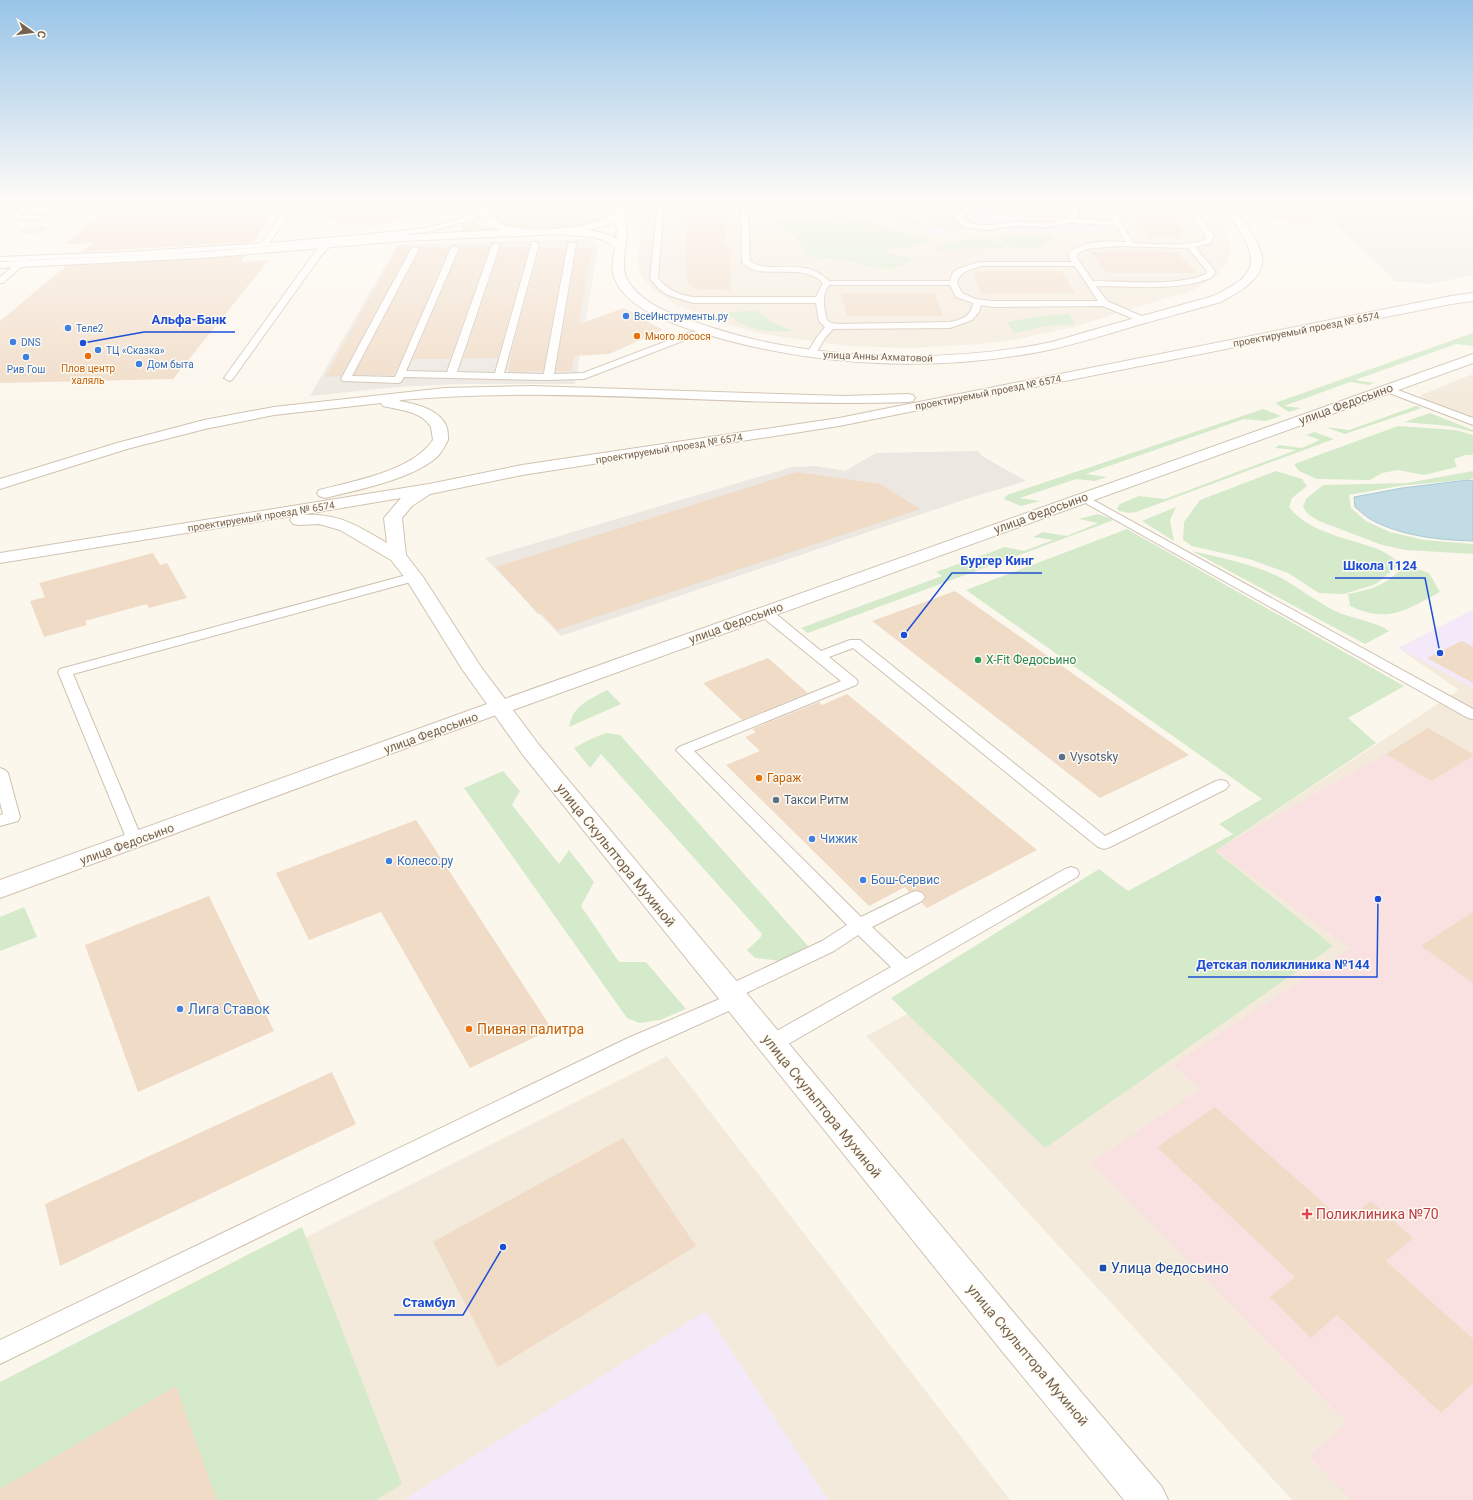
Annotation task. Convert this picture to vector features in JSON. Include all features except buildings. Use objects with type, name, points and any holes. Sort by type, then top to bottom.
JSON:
[{"type":"street","name":"улица Анны Ахматовой","points":[[619,268],[619,273],[623,284],[643,302],[664,314],[710,332],[756,344],[812,353],[908,359],[956,358],[994,355],[1048,346],[1217,298],[1234,289],[1248,279],[1256,268]]},
{"type":"street","name":"проектируемый проезд № 6574","points":[[1451,300],[1473,293]]},
{"type":"street","name":"проектируемый проезд № 6574","points":[[0,558],[429,489],[522,470],[839,422],[1451,300],[1473,297]]},
{"type":"street","name":"улица Федосьино","points":[[0,889],[500,707],[1473,358]]},
{"type":"street","points":[[0,484],[122,446],[204,425],[274,411],[445,392],[488,390],[588,392],[844,400],[983,393]]},
{"type":"street","points":[[316,495],[400,472],[425,458],[438,443],[440,429],[436,422],[421,412],[397,404],[359,401]]},
{"type":"street","name":"проектируемый проезд № 6574","points":[[0,544],[446,476],[522,470]]},
{"type":"street","points":[[397,556],[393,518],[400,508],[412,498],[429,489]]},
{"type":"street","points":[[212,524],[319,519],[335,522],[362,534],[397,556]]},
{"type":"street","name":"улица Скульптора Мухиной","points":[[397,556],[414,577],[472,669],[530,750],[1013,1338],[1149,1500]]},
{"type":"lane","points":[[0,281],[15,268]]},
{"type":"lane","points":[[229,378],[311,268]]},
{"type":"lane","points":[[405,268],[346,379],[398,380],[446,268]]},
{"type":"lane","points":[[450,375],[488,268]]},
{"type":"lane","points":[[499,376],[528,268]]},
{"type":"lane","points":[[545,377],[548,374],[568,268]]},
{"type":"lane","points":[[655,268],[654,278],[664,290],[673,295],[693,300],[819,300]]},
{"type":"lane","points":[[778,268],[800,269],[819,276],[827,283],[953,283]]},
{"type":"lane","points":[[968,268],[956,274],[953,283],[959,295],[978,302],[993,304],[1104,303],[1143,320]]},
{"type":"lane","points":[[1080,268],[1104,303]]},
{"type":"lane","points":[[1090,283],[1184,283],[1203,279],[1210,275],[1211,271],[1208,268]]},
{"type":"lane","points":[[827,283],[820,291],[819,300],[823,322],[831,326],[950,325],[963,322],[974,314],[977,310],[978,302]]},
{"type":"lane","points":[[812,353],[821,337],[831,326]]},
{"type":"lane","points":[[400,374],[545,377],[584,376],[691,335],[710,332]]},
{"type":"lane","points":[[1387,389],[1473,422]]},
{"type":"lane","points":[[1084,498],[1473,715]]},
{"type":"lane","points":[[135,841],[65,672],[414,577]]},
{"type":"lane","points":[[765,612],[851,682],[684,750],[859,926],[904,968]]},
{"type":"lane","points":[[819,656],[855,643],[1104,844],[1221,785]]},
{"type":"lane","points":[[0,773],[12,817],[0,821]]},
{"type":"lane","points":[[771,1044],[1071,873]]},
{"type":"lane","points":[[0,1352],[732,996],[828,946],[859,926],[916,897]]},
{"type":"shaded area","points":[[384,268],[595,268],[575,384],[456,384],[397,387],[310,396]]},
{"type":"shaded area","points":[[639,268],[1223,268],[1218,274],[1194,290],[1073,327],[1017,339],[981,344],[907,348],[851,346],[801,340],[758,333],[726,324],[678,306],[655,291],[642,277]]},
{"type":"shaded area","points":[[1381,268],[1473,268],[1473,275],[1429,284],[1395,281]]},
{"type":"shaded area","points":[[1473,374],[1473,420],[1424,399],[1421,395]]},
{"type":"shaded area","points":[[978,451],[982,456],[1026,481],[969,498],[561,636],[485,558],[792,467],[815,466],[845,471],[876,453]]},
{"type":"shaded area","points":[[1473,610],[1473,1500],[1292,1500],[866,1036],[1216,850],[1459,690],[1398,648]]},
{"type":"shaded area","points":[[1473,610],[1473,688],[1398,648]]},
{"type":"shaded area","name":"Поликлиника №70","points":[[1386,754],[1431,781],[1473,756],[1473,1500],[1351,1500],[1309,1456],[1347,1423],[1091,1163],[1200,1089],[1173,1065],[1350,948],[1216,850]]},
{"type":"shaded area","points":[[667,1056],[1010,1500],[0,1500],[0,1391]]},
{"type":"shaded area","points":[[706,1311],[828,1500],[403,1500]]},
{"type":"green space","points":[[757,311],[771,322],[793,331],[765,331],[749,327],[734,319],[726,312]]},
{"type":"green space","points":[[1069,314],[1075,324],[1046,326],[1014,333],[1007,322],[1041,316]]},
{"type":"green space","points":[[1473,333],[1473,346],[1456,344],[1355,380],[1375,383],[1369,385],[1350,382],[1284,406],[1301,408],[1289,412],[1275,403]]},
{"type":"green space","points":[[1416,406],[1422,408],[1345,434],[1325,427],[1349,430]]},
{"type":"green space","points":[[1263,409],[1281,416],[1266,421],[1244,419],[1086,474],[1107,477],[1095,481],[1076,479],[1020,498],[1040,501],[1021,506],[1004,499],[1007,495]]},
{"type":"green space","points":[[1430,413],[1473,430],[1473,432],[1449,426],[1404,422]]},
{"type":"green space","points":[[1398,426],[1455,430],[1473,435],[1473,455],[1466,455],[1454,459],[1457,467],[1424,475],[1398,470],[1382,473],[1370,480],[1317,479],[1299,471],[1294,464]]},
{"type":"green space","points":[[1314,432],[1334,439],[1136,512],[1129,513],[1119,511],[1117,508],[1120,504],[1139,496],[1165,499],[1296,450],[1275,448],[1279,445],[1302,448],[1320,440],[1306,435]]},
{"type":"green space","points":[[1276,471],[1302,479],[1307,486],[1292,498],[1289,507],[1298,516],[1319,529],[1331,534],[1380,550],[1401,563],[1376,584],[1344,594],[1319,593],[1288,573],[1249,559],[1192,546],[1183,540],[1184,522],[1200,500]]},
{"type":"green space","points":[[1473,471],[1473,479],[1399,486],[1349,495],[1351,508],[1366,521],[1390,532],[1424,540],[1473,544],[1473,554],[1406,550],[1382,545],[1319,521],[1308,514],[1303,507],[1306,499],[1323,485],[1407,483]]},
{"type":"green space","points":[[1176,507],[1170,520],[1174,541],[1142,521]]},
{"type":"green space","points":[[1098,514],[1114,520],[808,633],[801,628],[942,576],[936,572],[1005,547],[1024,551],[1053,540],[1033,537],[1043,532],[1067,536],[1098,523],[1079,519]]},
{"type":"green space","points":[[1127,529],[1404,686],[1348,718],[1376,743],[1215,851],[1333,946],[1045,1148],[891,998],[1099,869],[1128,891],[1233,834],[1219,824],[1262,799],[966,590]]},
{"type":"green space","points":[[1192,551],[1261,569],[1283,579],[1335,611],[1370,622],[1389,631],[1365,644]]},
{"type":"green space","points":[[1406,565],[1429,573],[1440,592],[1407,609],[1387,614],[1376,614],[1350,606],[1348,594],[1380,585]]},
{"type":"green space","points":[[607,690],[621,704],[569,727],[574,713],[578,708],[588,700]]},
{"type":"green space","points":[[606,733],[620,735],[808,946],[782,961],[755,958],[747,950],[760,938],[762,934],[601,754],[590,768],[574,748]]},
{"type":"green space","points":[[503,771],[520,791],[512,805],[559,864],[569,850],[594,882],[581,906],[619,962],[646,962],[686,1009],[660,1020],[639,1023],[627,1018],[464,788]]},
{"type":"green space","points":[[24,907],[37,937],[0,951],[0,917]]},
{"type":"green space","points":[[302,1227],[402,1484],[376,1500],[0,1500],[0,1382]]},
{"type":"water","points":[[1468,480],[1473,481],[1473,541],[1447,540],[1407,533],[1382,525],[1370,519],[1355,507],[1354,497],[1402,488]]},
{"type":"place","name":"ВсеИнструменты.ру","points":[[626,316]]},
{"type":"place","name":"Теле2","points":[[68,328]]},
{"type":"place","name":"Много лосося","points":[[637,336]]},
{"type":"place","name":"DNS","points":[[13,342]]},
{"type":"place","name":"Альфа-Банк","points":[[83,343]]},
{"type":"place","name":"ТЦ «Сказка»","points":[[98,350]]},
{"type":"place","name":"Плов центр халяль","points":[[88,356]]},
{"type":"place","name":"Рив Гош","points":[[26,357]]},
{"type":"place","name":"Дом быта","points":[[139,364]]},
{"type":"place","name":"Бургер Кинг","points":[[904,635]]},
{"type":"place","name":"Школа 1124","points":[[1440,653]]},
{"type":"place","name":"X-Fit Федосьино","points":[[978,660]]},
{"type":"place","name":"Vysotsky","points":[[1062,757]]},
{"type":"place","name":"Гараж","points":[[759,778]]},
{"type":"place","name":"Такси Ритм","points":[[776,800]]},
{"type":"place","name":"Чижик","points":[[812,839]]},
{"type":"place","name":"Колесо.ру","points":[[389,861]]},
{"type":"place","name":"Бош-Сервис","points":[[863,880]]},
{"type":"place","name":"Детская поликлиника №144","points":[[1378,899]]},
{"type":"place","name":"Лига Ставок","points":[[180,1009]]},
{"type":"place","name":"Пивная палитра","points":[[469,1029]]},
{"type":"place","name":"Поликлиника №70","points":[[1307,1214]]},
{"type":"place","name":"Стамбул","points":[[503,1247]]},
{"type":"place","name":"Улица Федосьино","points":[[1103,1268]]}]
